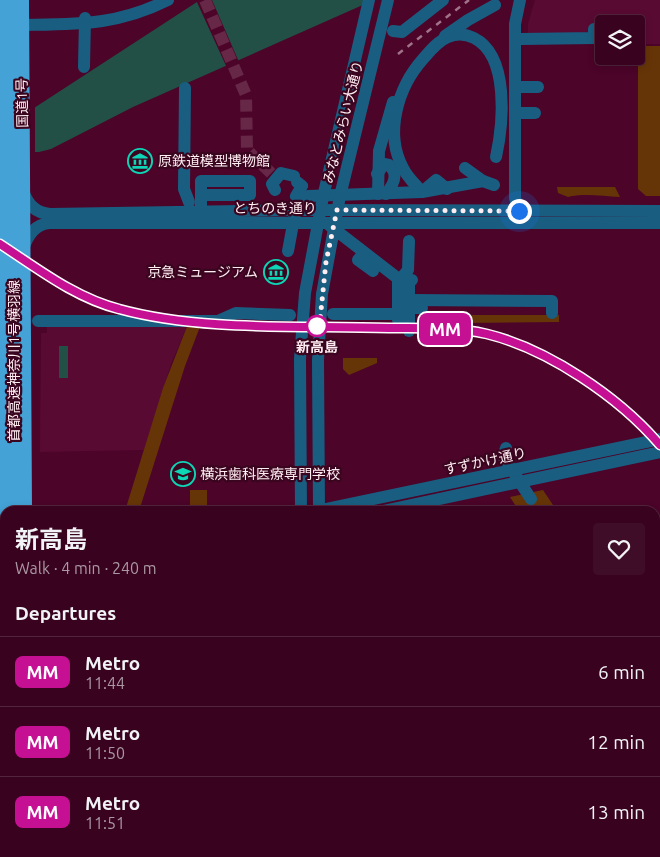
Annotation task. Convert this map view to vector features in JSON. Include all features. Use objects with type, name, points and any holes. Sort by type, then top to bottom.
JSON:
[{"type":"highway","points":[[5,0],[13,57]]},
{"type":"highway","points":[[5,0],[14,108],[6,506]]},
{"type":"highway","name":"首都高速神奈川1号横羽線","points":[[12,0],[14,506]]},
{"type":"highway","name":"国道1号","points":[[20,0],[14,108],[22,155],[23,198],[23,506]]},
{"type":"highway","name":"国道1号","points":[[10,455],[11,269],[23,198]]},
{"type":"highway","points":[[0,258],[0,410]]},
{"type":"street","points":[[20,25],[102,22],[137,14],[168,0]]},
{"type":"street","name":"みなとみらい大通り","points":[[301,506],[302,314],[319,216],[370,0]]},
{"type":"street","points":[[437,0],[397,31],[443,0]]},
{"type":"street","points":[[519,211],[515,198],[515,31],[520,0]]},
{"type":"street","points":[[519,211],[522,198],[521,40],[522,17],[526,0]]},
{"type":"street","name":"みなとみらい大通り","points":[[318,506],[318,360],[320,314],[326,262],[387,5]]},
{"type":"street","points":[[377,188],[379,150],[387,117],[406,78],[427,52],[445,36],[468,20],[495,6]]},
{"type":"street","points":[[84,24],[84,67]]},
{"type":"street","points":[[521,40],[594,38],[594,29]]},
{"type":"street","points":[[422,192],[403,170],[397,154],[395,140],[396,112],[411,74],[430,51],[448,37],[460,34],[471,36],[485,46],[494,60],[500,84],[502,110],[496,157]]},
{"type":"street","points":[[521,87],[538,87]]},
{"type":"street","points":[[185,88],[184,189],[189,202]]},
{"type":"street","points":[[521,113],[535,113]]},
{"type":"street","points":[[298,198],[377,188],[422,192],[489,183],[465,168]]},
{"type":"street","points":[[274,182],[281,173],[295,179],[302,186],[287,247]]},
{"type":"street","points":[[201,195],[201,212]]},
{"type":"street","name":"とちのき通り","points":[[23,198],[35,210],[50,218],[319,216]]},
{"type":"street","points":[[298,198],[364,261],[403,281]]},
{"type":"street","name":"とちのき通り","points":[[336,217],[519,211],[659,221]]},
{"type":"street","name":"とちのき通り","points":[[50,218],[201,212],[336,217],[659,221]]},
{"type":"street","points":[[23,249],[34,229],[50,218]]},
{"type":"street","points":[[405,314],[403,281],[408,270],[409,241]]},
{"type":"street","points":[[333,314],[405,314],[547,307]]},
{"type":"street","points":[[0,319],[218,321],[236,313],[290,314]]},
{"type":"street","name":"すずかけ通り","points":[[342,506],[660,439]]},
{"type":"street","points":[[509,452],[532,502]]},
{"type":"street","name":"すずかけ通り","points":[[406,506],[660,452]]},
{"type":"shaded area","points":[[200,0],[374,0],[133,107],[51,149],[39,152],[0,153],[34,108]]},
{"type":"shaded area","points":[[535,0],[660,0],[660,44],[645,44],[645,15],[595,15],[595,44],[528,44],[528,24]]},
{"type":"shaded area","points":[[645,46],[660,46],[660,196],[646,196],[638,189],[638,65],[645,65]]},
{"type":"shaded area","points":[[557,187],[615,187],[620,197],[586,195],[568,197],[558,193]]},
{"type":"shaded area","points":[[465,315],[559,315],[559,322],[465,323]]},
{"type":"shaded area","points":[[188,324],[171,364],[144,450],[40,452],[41,333],[47,333],[47,325]]},
{"type":"shaded area","points":[[188,324],[201,324],[185,366],[141,506],[127,506],[163,388]]},
{"type":"shaded area","points":[[59,346],[68,346],[68,378],[59,378]]},
{"type":"shaded area","points":[[343,358],[377,358],[377,363],[349,375],[343,369]]},
{"type":"shaded area","points":[[190,490],[207,490],[207,506],[190,506]]},
{"type":"shaded area","points":[[543,490],[554,506],[516,506],[510,497]]},
{"type":"pier","points":[[196,0],[212,0],[239,62],[227,68]]},
{"type":"pier","points":[[35,107],[35,154],[29,155],[12,108]]},
{"type":"tunnel","points":[[205,0],[246,95],[247,150],[273,175]]},
{"type":"railway","points":[[398,54],[469,0]]},
{"type":"metro line","name":"MM","points":[[0,244],[77,292],[116,309],[158,318],[212,324],[425,328],[465,330],[488,334],[538,353],[582,379],[610,398],[650,432],[660,445]]},
{"type":"place","name":"原鉄道模型博物館","points":[[140,161]]},
{"type":"place","name":"京急ミュージアム","points":[[276,272]]},
{"type":"place","name":"新高島","points":[[317,326]]},
{"type":"place","name":"横浜歯科医療専門学校","points":[[183,474]]},
{"type":"route","points":[[317,326],[319,330],[326,262],[337,210],[519,211]]}]
